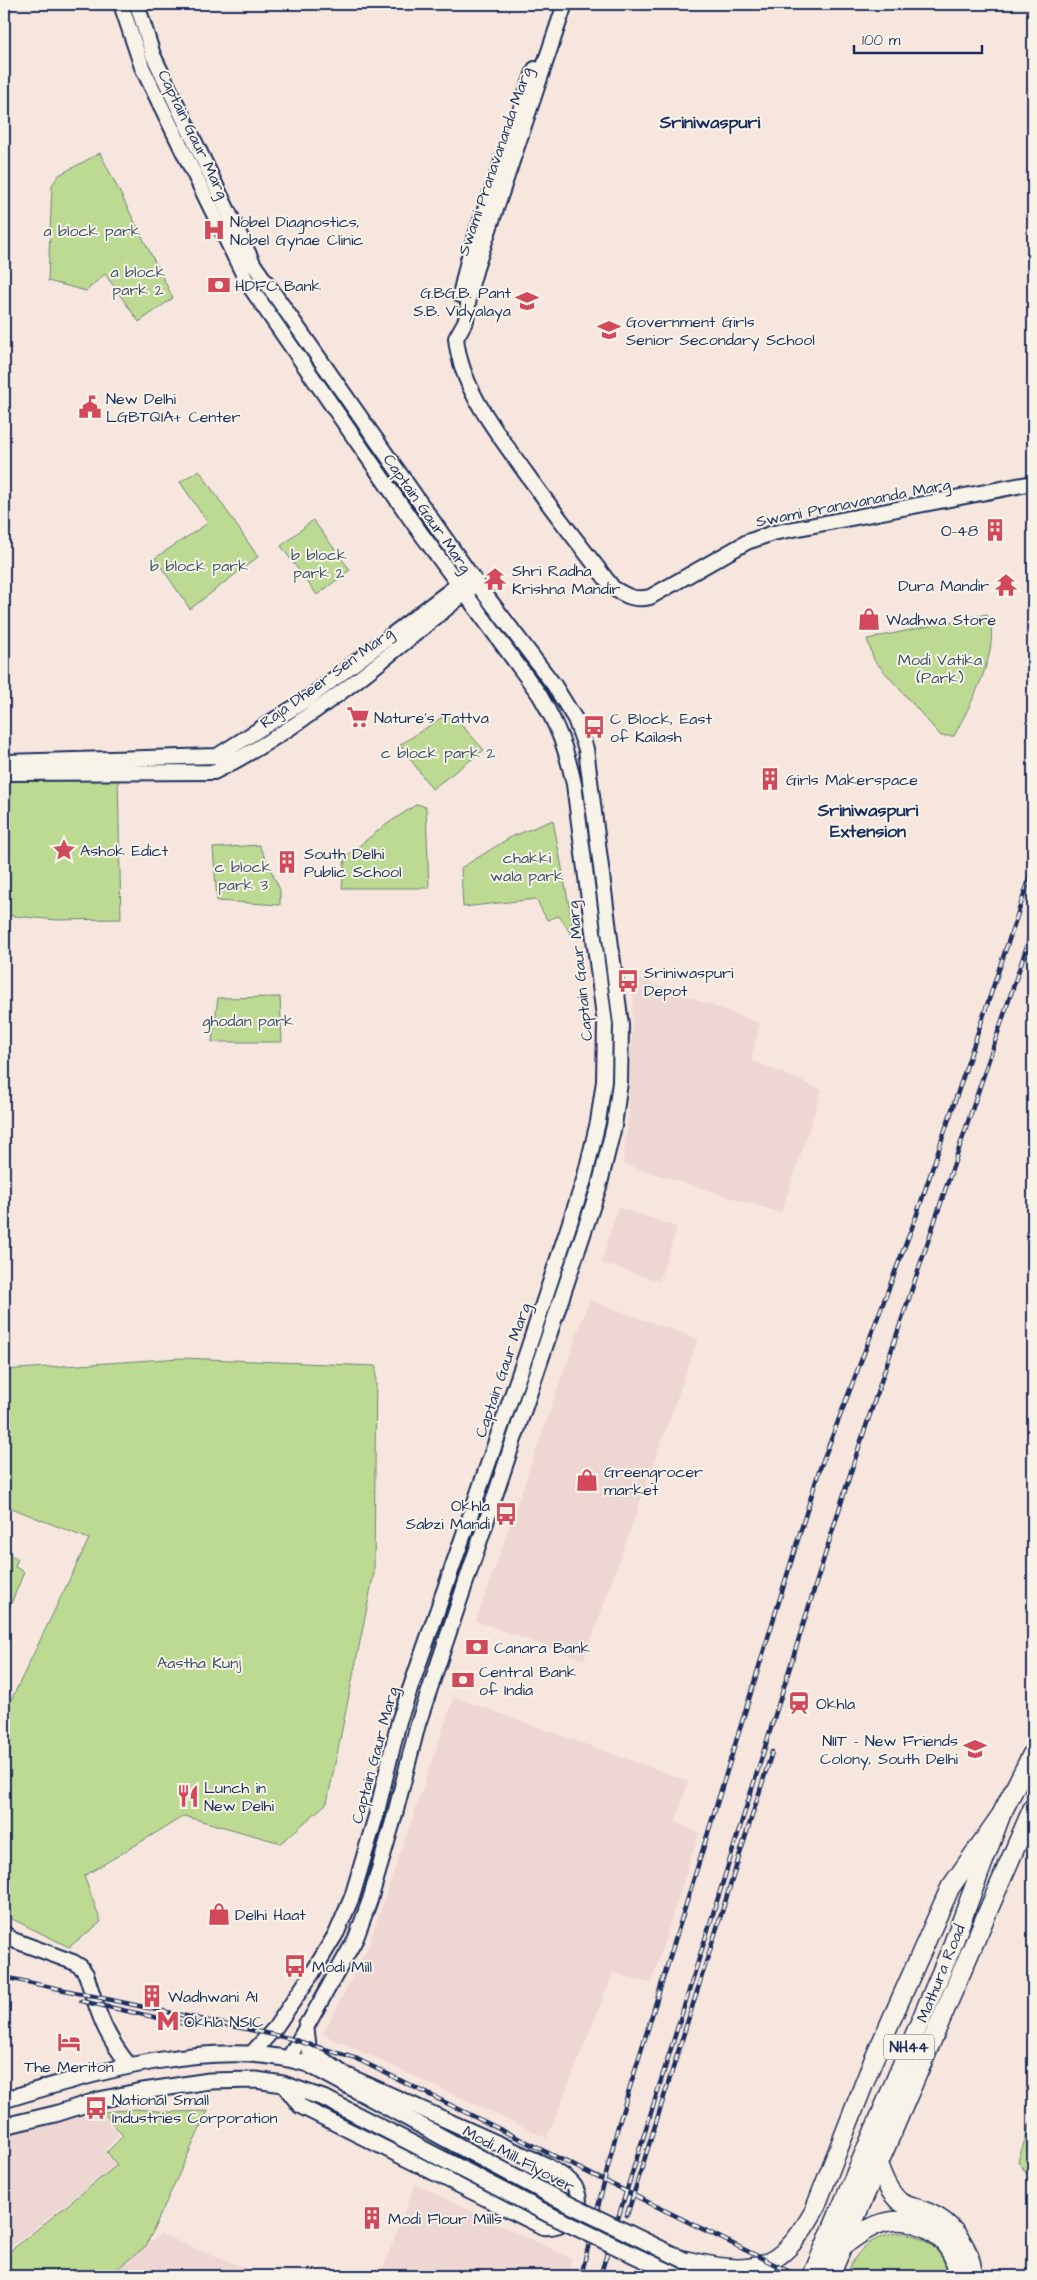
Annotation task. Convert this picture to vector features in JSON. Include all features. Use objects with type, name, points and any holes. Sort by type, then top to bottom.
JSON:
[{"type":"highway","name":"Mathura Road","points":[[812,2276],[951,1949],[1001,1815],[1029,1772],[1033,1752]]},
{"type":"highway","name":"Mathura Road","points":[[830,2276],[1033,1807]]},
{"type":"highway","points":[[675,2271],[754,2267],[782,2254],[802,2232],[814,2211],[873,2061],[950,1888],[1001,1815]]},
{"type":"highway","points":[[878,2164],[888,2188],[896,2198],[906,2205],[932,2214],[954,2230],[968,2253],[973,2276]]},
{"type":"highway","points":[[843,2246],[875,2226],[901,2221],[926,2228],[946,2245],[953,2257],[958,2276]]},
{"type":"main road","name":"Captain Gaur Marg","points":[[121,4],[139,59],[248,284],[461,590],[539,694],[556,723],[566,751],[574,784],[605,1024],[601,1097],[584,1180],[527,1352],[399,1721],[376,1816],[352,1897],[337,1932],[313,1972],[275,2028],[252,2053]]},
{"type":"main road","name":"Captain Gaur Marg","points":[[137,4],[153,55],[254,265],[474,579],[554,685],[575,719],[586,749],[621,1025],[620,1082],[614,1126],[600,1186],[418,1724],[394,1818],[370,1900],[356,1938],[332,1984],[306,2024],[289,2058]]},
{"type":"main road","name":"Swami Pranavananda Marg","points":[[459,330],[458,308],[470,252],[511,139],[556,4]]},
{"type":"main road","name":"Swami Pranavananda Marg","points":[[565,4],[476,268],[470,289],[466,320],[456,338],[465,374],[478,404],[543,496],[612,588],[628,597],[640,600],[650,597],[747,542],[773,534],[1033,483]]},
{"type":"main road","name":"Raja Dheer Sen Marg","points":[[4,773],[214,772],[236,761],[320,707],[474,579]]},
{"type":"main road","name":"Raja Dheer Sen Marg","points":[[4,762],[217,756],[309,698],[461,590]]},
{"type":"main road","points":[[4,1933],[13,1940],[73,1962],[81,1967],[86,1974],[103,2026],[113,2046],[130,2066]]},
{"type":"main road","points":[[283,2084],[300,2106],[439,2174],[500,2207],[543,2227],[554,2228],[564,2225],[572,2219],[578,2205],[576,2190],[570,2181],[546,2165],[344,2074],[309,2050],[306,2024]]},
{"type":"main road","points":[[4,2100],[74,2079],[130,2066],[167,2060],[252,2053],[289,2058],[308,2064],[330,2064]]},
{"type":"main road","name":"Modi Mill Flyover","points":[[308,2064],[552,2196],[675,2271]]},
{"type":"main road","name":"Modi Mill Flyover","points":[[4,2126],[55,2114],[99,2100],[191,2083],[230,2080],[283,2084],[347,2108],[552,2216],[675,2271],[717,2276]]},
{"type":"shaded area","points":[[634,977],[760,1023],[751,1060],[822,1090],[781,1213],[623,1164],[629,1107]]},
{"type":"shaded area","points":[[618,1207],[677,1227],[659,1281],[601,1263]]},
{"type":"shaded area","name":"Greengrocer market","points":[[589,1300],[698,1339],[584,1660],[476,1621]]},
{"type":"shaded area","points":[[454,1697],[688,1781],[676,1822],[699,1833],[651,1983],[613,1973],[547,2138],[323,2034],[368,1947]]},
{"type":"shaded area","name":"National Small Industries Corporation","points":[[101,2112],[119,2136],[105,2151],[115,2165],[4,2253],[4,2133]]},
{"type":"shaded area","points":[[415,2184],[572,2259],[566,2276],[380,2276]]},
{"type":"shaded area","points":[[160,2234],[266,2276],[109,2276]]},
{"type":"green space","name":"a block park","points":[[100,153],[173,298],[139,322],[105,274],[86,291],[48,281],[52,185],[59,175]]},
{"type":"green space","name":"b block park","points":[[199,470],[258,557],[190,609],[155,558],[208,523],[180,482]]},
{"type":"green space","name":"b block park 2","points":[[313,520],[350,570],[317,595],[281,546]]},
{"type":"green space","name":"Modi Vatika (Park)","points":[[987,614],[991,627],[991,642],[983,676],[954,736],[941,736],[874,660],[867,639]]},
{"type":"green space","name":"c block park 2","points":[[450,712],[484,750],[432,789],[400,745]]},
{"type":"green space","points":[[118,776],[121,919],[57,920],[4,915],[4,777]]},
{"type":"green space","points":[[417,804],[426,807],[429,888],[342,888],[345,857],[384,826]]},
{"type":"green space","name":"chakki wala park","points":[[553,820],[572,922],[571,934],[559,916],[547,920],[536,899],[463,907],[461,868],[511,837]]},
{"type":"green space","name":"c block park 3","points":[[259,845],[280,890],[280,905],[217,901],[213,848]]},
{"type":"green space","name":"ghodan park","points":[[280,997],[282,1042],[212,1042],[218,998]]},
{"type":"green space","name":"Aastha Kunj","points":[[181,1358],[376,1366],[374,1573],[327,1803],[281,1843],[184,1816],[84,1876],[101,1922],[69,1947],[4,1915],[4,1715],[89,1539],[4,1505],[4,1370]]},
{"type":"green space","points":[[4,1553],[18,1558],[15,1567],[24,1572],[4,1621]]},
{"type":"green space","points":[[136,2109],[169,2112],[208,2111],[146,2246],[108,2276],[4,2276],[4,2256],[117,2165],[107,2152],[123,2136],[103,2112]]},
{"type":"green space","points":[[1033,2115],[1033,2178],[1028,2176],[1018,2161]]},
{"type":"green space","points":[[897,2233],[915,2236],[931,2245],[942,2258],[947,2276],[846,2276],[859,2252],[878,2238]]},
{"type":"railway","points":[[581,2276],[618,2126],[819,1471],[916,1217],[1033,868]]},
{"type":"railway","points":[[600,2276],[853,1465],[1033,928]]},
{"type":"railway","points":[[627,2215],[772,1752]]},
{"type":"railway","points":[[4,1977],[288,2038],[357,2059],[798,2276]]},
{"type":"railway","points":[[81,2001],[195,2026]]},
{"type":"place","name":"Nobel Diagnostics, Nobel Gynae Clinic","points":[[214,230]]},
{"type":"place","name":"HDFC Bank","points":[[219,285]]},
{"type":"place","name":"G.BG.B. Pant S.B. Vidyalaya","points":[[527,301]]},
{"type":"place","name":"Government Girls Senior Secondary School","points":[[609,330]]},
{"type":"place","name":"New Delhi LGBTQIA+ Center","points":[[90,407]]},
{"type":"place","name":"O-48","points":[[995,530]]},
{"type":"place","name":"Shri Radha Krishna Mandir","points":[[495,579]]},
{"type":"place","name":"Dura Mandir","points":[[1006,585]]},
{"type":"place","name":"Wadhwa Store","points":[[869,619]]},
{"type":"place","name":"Nature's Tattva","points":[[358,717]]},
{"type":"place","name":"C Block, East of Kailash","points":[[594,727]]},
{"type":"place","name":"Girls Makerspace","points":[[770,779]]},
{"type":"place","name":"Ashok Edict","points":[[64,850]]},
{"type":"place","name":"South Delhi Public School","points":[[287,862]]},
{"type":"place","name":"Sriniwaspuri Depot","points":[[628,981]]},
{"type":"place","name":"Greengrocer market","points":[[587,1480]]},
{"type":"place","name":"Okhla Sabzi Mandi","points":[[506,1514]]},
{"type":"place","name":"Canara Bank","points":[[477,1647]]},
{"type":"place","name":"Central Bank of India","points":[[463,1680]]},
{"type":"place","name":"Okhla","points":[[799,1703]]},
{"type":"place","name":"NIIT - New Friends Colony, South Delhi","points":[[975,1749]]},
{"type":"place","name":"Lunch in New Delhi","points":[[188,1796]]},
{"type":"place","name":"Delhi Haat","points":[[219,1914]]},
{"type":"place","name":"Modi Mill","points":[[295,1966]]},
{"type":"place","name":"Wadhwani AI","points":[[152,1996]]},
{"type":"place","name":"Okhla NSIC","points":[[168,2021]]},
{"type":"place","name":"The Meriton","points":[[69,2042]]},
{"type":"place","name":"National Small Industries Corporation","points":[[96,2108]]},
{"type":"place","name":"Modi Flour Mills","points":[[372,2218]]},
{"type":"district","name":"Sriniwaspuri","points":[[710,122]]},
{"type":"district","name":"Sriniwaspuri Extension","points":[[868,820]]},
{"type":"park label","name":"a block park 2","points":[[138,280]]}]
